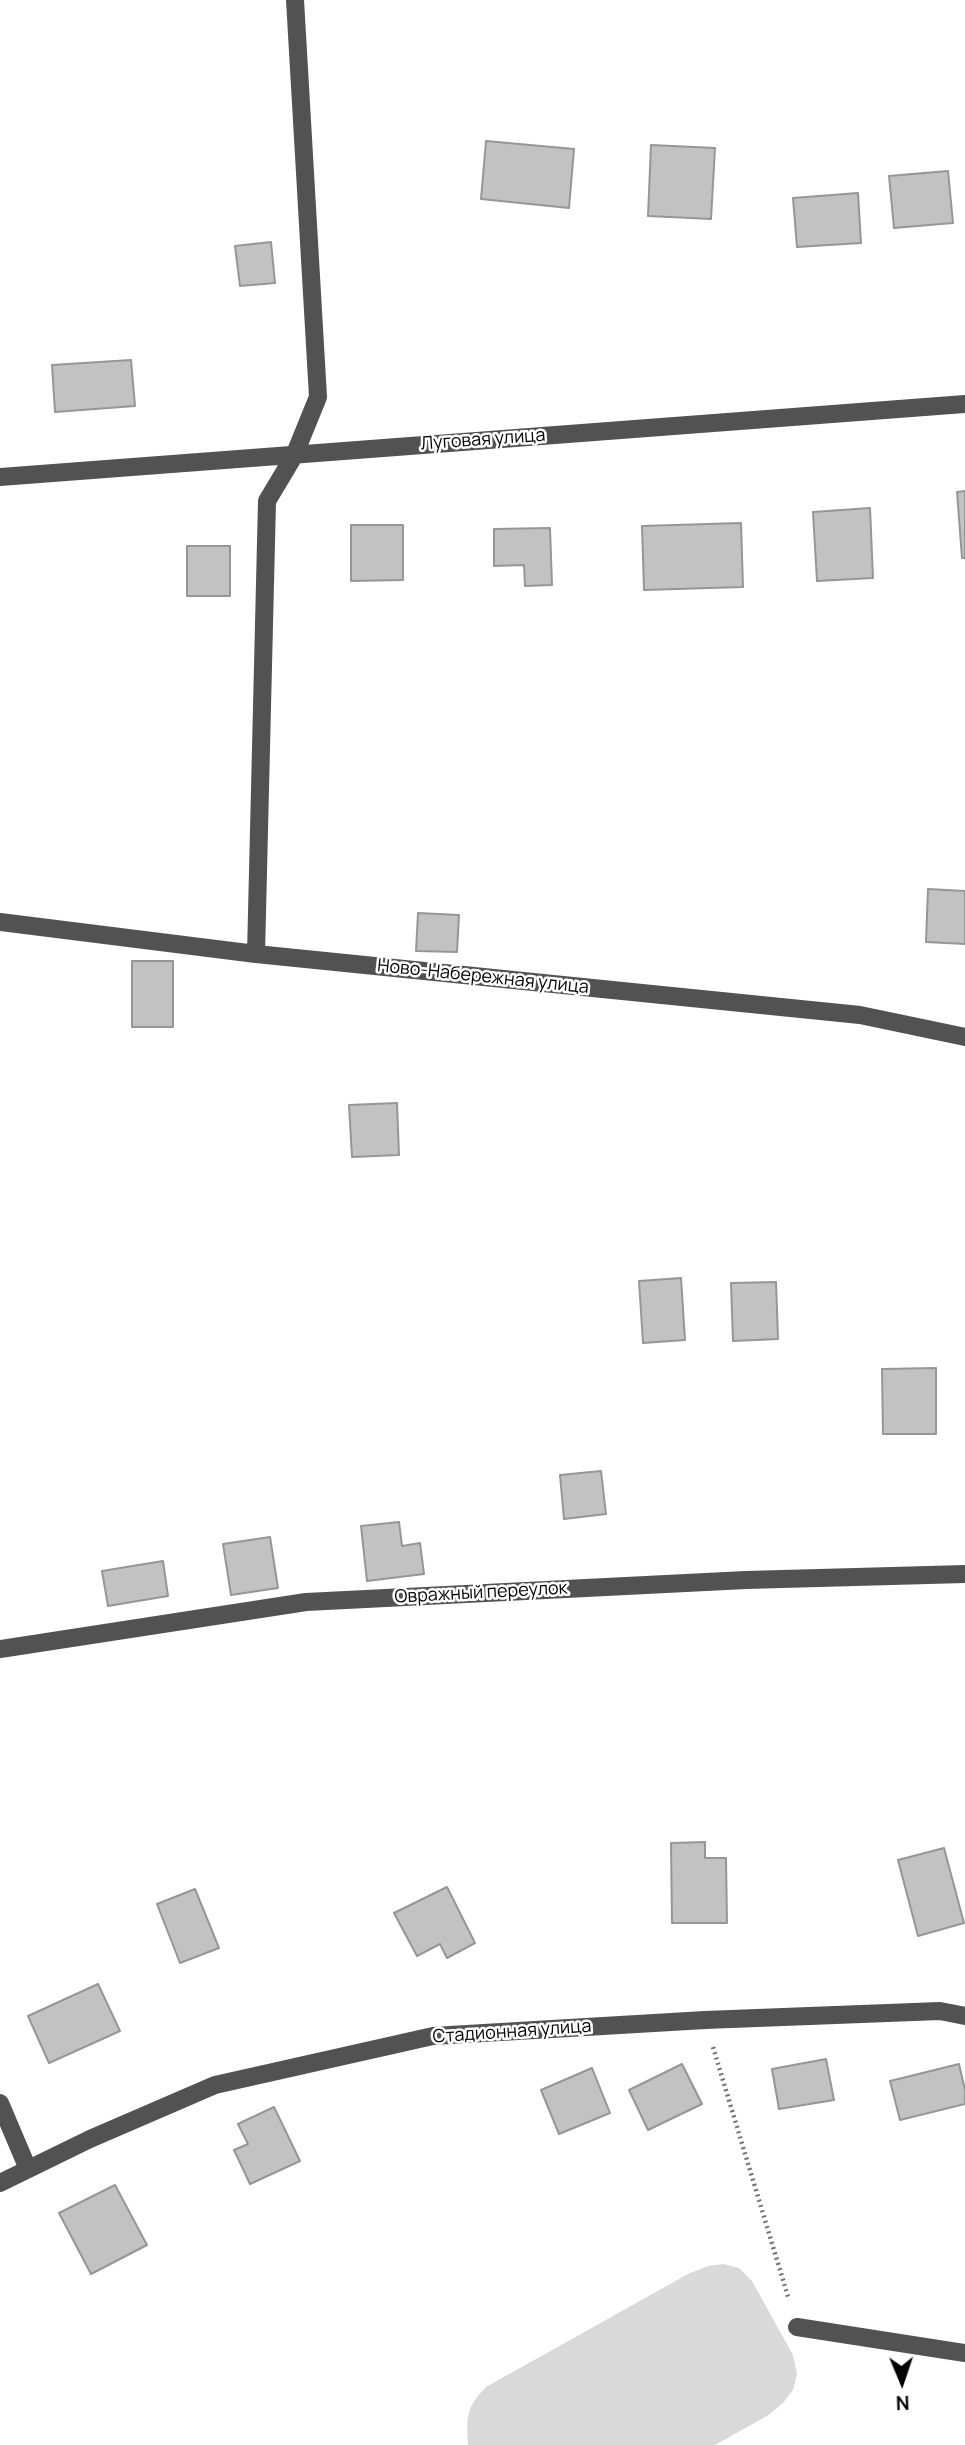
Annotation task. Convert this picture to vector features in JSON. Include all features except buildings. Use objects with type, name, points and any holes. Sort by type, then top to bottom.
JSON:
[{"type":"street","points":[[256,954],[267,501],[294,456],[318,397],[295,0]]},
{"type":"street","name":"Луговая улица","points":[[0,477],[965,404]]},
{"type":"street","name":"Ново-Набережная улица","points":[[0,922],[256,954],[860,1015],[965,1037]]},
{"type":"street","name":"Овражный переулок","points":[[0,1649],[306,1602],[746,1580],[965,1574]]},
{"type":"street","name":"Стадионная улица","points":[[0,2183],[90,2139],[215,2085],[433,2036],[705,2020],[940,2011],[965,2016]]},
{"type":"street","points":[[0,2102],[28,2169]]},
{"type":"street","points":[[797,2327],[965,2353]]},
{"type":"path","points":[[705,2020],[797,2327]]},
{"type":"shaded area","points":[[723,2264],[739,2268],[752,2281],[793,2355],[797,2374],[793,2390],[783,2403],[767,2416],[715,2445],[468,2445],[469,2413],[474,2401],[486,2387],[688,2274],[708,2266]]}]
